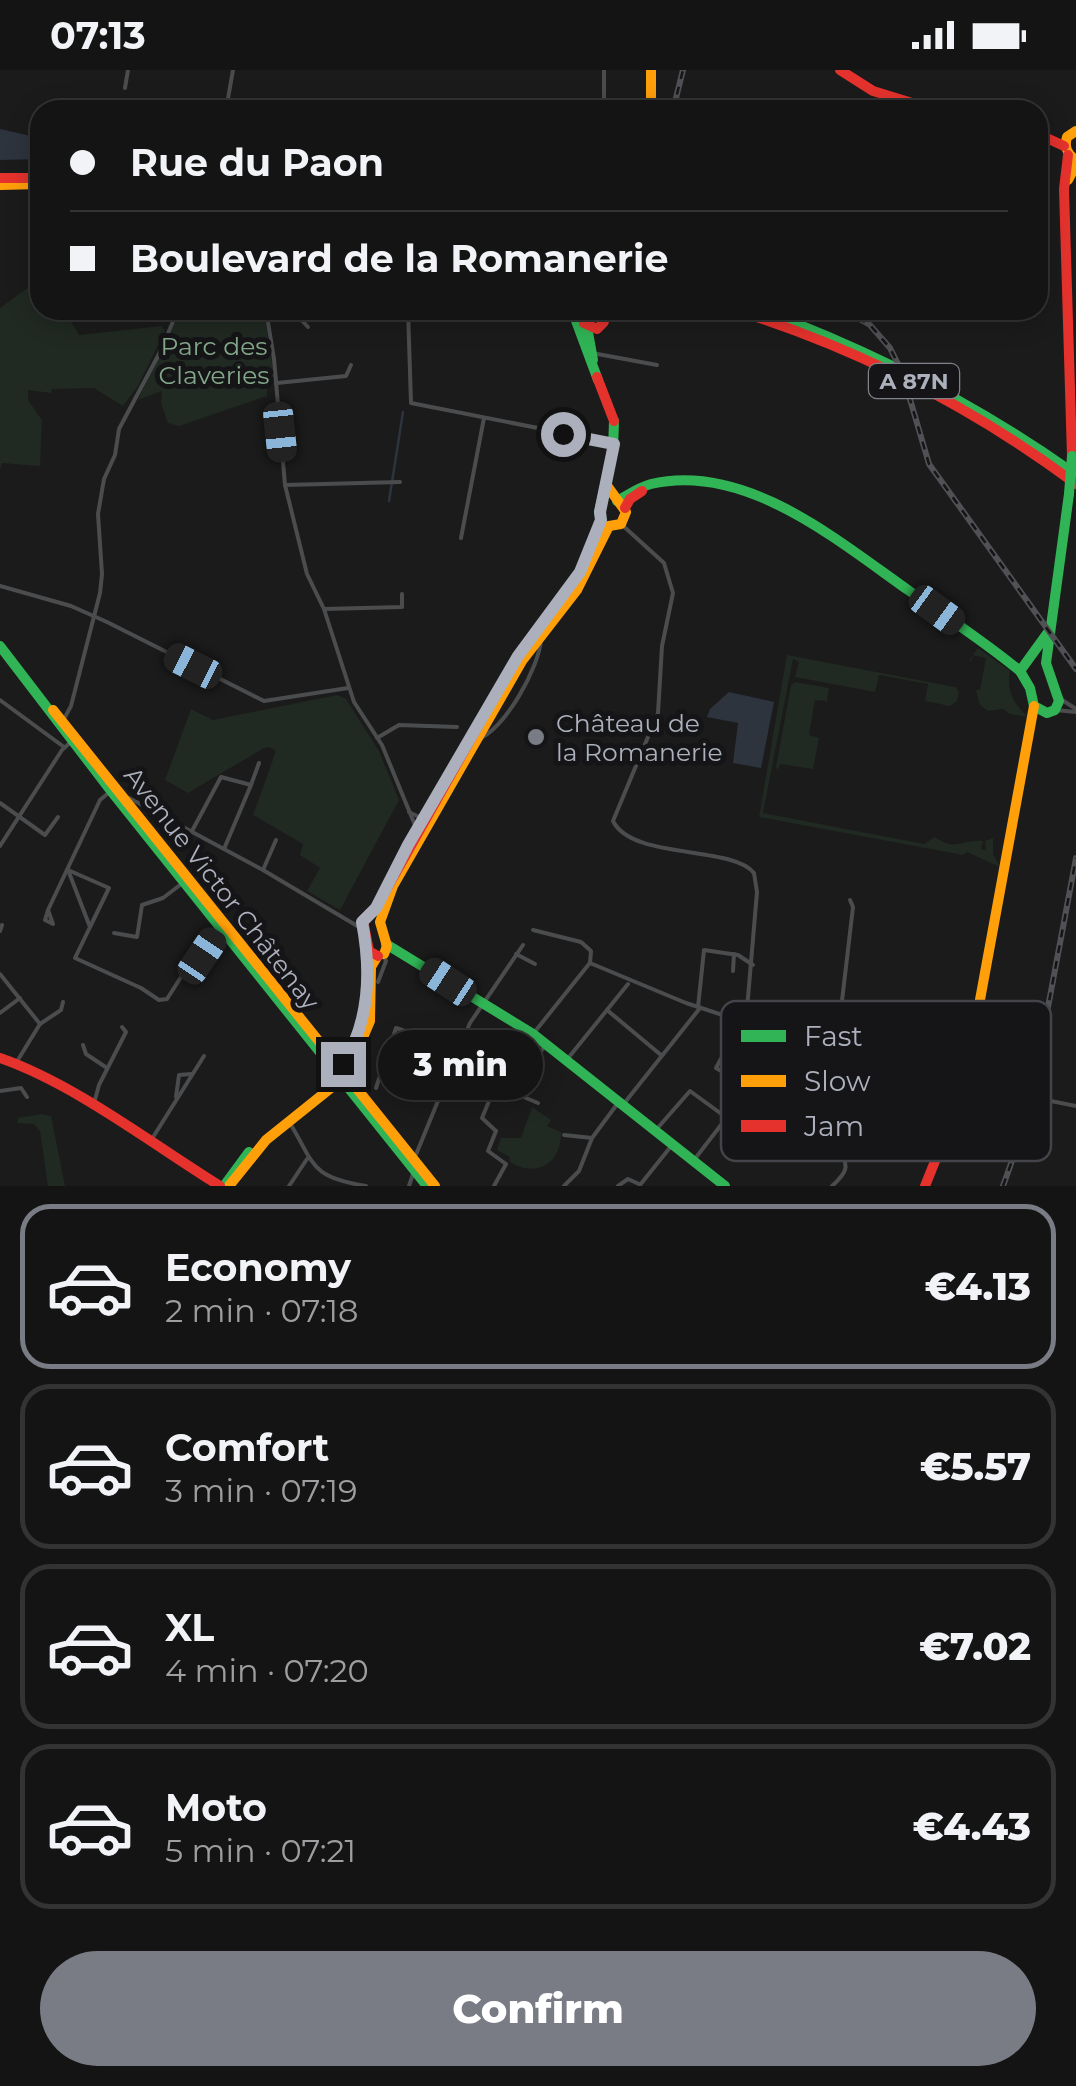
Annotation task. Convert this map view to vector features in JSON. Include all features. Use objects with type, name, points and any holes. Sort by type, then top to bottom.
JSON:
[{"type":"main road","points":[[650,100],[651,70]]},
{"type":"main road","points":[[840,70],[873,90],[904,100]]},
{"type":"main road","points":[[1030,736],[1059,697],[1046,663],[1072,456],[1073,324],[1066,196],[1071,149],[1048,139]]},
{"type":"main road","points":[[0,181],[30,181]]},
{"type":"main road","points":[[0,1058],[16,1063],[93,1107],[224,1186],[255,1151],[342,1074],[364,1031],[372,1004],[372,964],[383,952],[380,922],[385,904],[423,819],[518,656],[611,523],[626,516],[608,490],[617,443],[614,421],[598,380],[583,320]]},
{"type":"main road","points":[[586,320],[592,331],[598,380]]},
{"type":"main road","points":[[592,331],[600,320]]},
{"type":"main road","name":"A 87N","points":[[776,320],[840,346],[963,406],[1076,484]]},
{"type":"main road","name":"A 87N","points":[[781,320],[840,339],[950,393],[1076,475]]},
{"type":"main road","points":[[614,421],[615,503]]},
{"type":"main road","points":[[611,523],[600,512],[661,482],[710,484],[750,494],[790,512],[1020,671],[1034,706],[980,1001]]},
{"type":"main road","points":[[364,1031],[366,925],[522,661],[577,590],[611,523]]},
{"type":"main road","points":[[1020,671],[1049,631]]},
{"type":"main road","name":"Avenue Victor Châtenay","points":[[0,646],[57,717],[71,741],[114,788],[415,1165],[436,1186]]},
{"type":"main road","points":[[1001,656],[1029,657],[1046,663]]},
{"type":"main road","points":[[1034,706],[1051,711]]},
{"type":"main road","name":"Avenue Victor Châtenay","points":[[209,908],[221,928],[342,1074]]},
{"type":"main road","points":[[366,925],[374,916],[380,922]]},
{"type":"main road","points":[[366,925],[370,952],[400,952],[533,1034],[725,1186]]},
{"type":"main road","points":[[925,1186],[932,1161]]},
{"type":"main road","name":"Avenue Victor Châtenay","points":[[415,1165],[428,1186]]},
{"type":"street","points":[[125,88],[128,70]]},
{"type":"street","points":[[228,100],[234,70]]},
{"type":"street","points":[[604,70],[604,100]]},
{"type":"street","points":[[57,717],[72,700],[95,618],[102,574],[98,514],[104,479],[119,428],[174,320]]},
{"type":"street","points":[[268,320],[285,485],[308,574],[324,610],[348,688],[378,738],[419,834]]},
{"type":"street","points":[[301,320],[308,327]]},
{"type":"street","points":[[408,320],[411,403],[614,444]]},
{"type":"street","points":[[592,353],[658,365]]},
{"type":"street","points":[[277,383],[346,376],[350,364]]},
{"type":"street","points":[[461,538],[484,418]]},
{"type":"street","points":[[285,485],[394,482]]},
{"type":"street","points":[[611,523],[664,562],[673,592],[662,646],[658,712],[616,809],[614,824],[621,832],[646,842],[738,861],[752,869],[757,882],[747,1001]]},
{"type":"street","points":[[0,586],[71,606],[264,701],[348,688]]},
{"type":"street","points":[[324,610],[402,606],[402,594]]},
{"type":"street","points":[[1059,697],[1076,711]]},
{"type":"street","points":[[0,700],[71,741],[0,846]]},
{"type":"street","points":[[1051,711],[1076,711]]},
{"type":"street","points":[[378,738],[399,725],[456,728]]},
{"type":"street","points":[[224,849],[259,763]]},
{"type":"street","points":[[192,831],[221,776],[251,785]]},
{"type":"street","points":[[48,910],[100,800],[114,788]]},
{"type":"street","points":[[123,800],[132,798],[344,919],[366,925]]},
{"type":"street","points":[[0,803],[46,836],[58,817]]},
{"type":"street","points":[[409,812],[423,819]]},
{"type":"street","points":[[263,870],[276,840]]},
{"type":"street","points":[[68,870],[109,888],[75,958],[162,1001],[194,967],[221,928]]},
{"type":"street","points":[[68,870],[90,927]]},
{"type":"street","points":[[114,933],[140,937],[142,905],[166,896],[187,880]]},
{"type":"street","points":[[842,1001],[853,907],[850,900]]},
{"type":"street","points":[[344,919],[366,925]]},
{"type":"street","points":[[533,930],[585,944],[590,951],[590,964],[533,1034]]},
{"type":"street","points":[[409,1186],[422,1134],[459,1049],[482,1005],[523,944]]},
{"type":"street","points":[[564,1186],[584,1164],[592,1138],[699,1007],[703,951],[734,954],[753,965]]},
{"type":"street","points":[[378,982],[386,961],[383,952]]},
{"type":"street","points":[[516,954],[536,964]]},
{"type":"street","points":[[732,971],[734,954]]},
{"type":"street","points":[[590,964],[721,1013]]},
{"type":"street","points":[[0,974],[40,1024]]},
{"type":"street","points":[[565,1062],[630,982]]},
{"type":"street","points":[[0,1013],[20,998]]},
{"type":"street","points":[[16,1063],[40,1024],[61,1010],[63,1002]]},
{"type":"street","points":[[607,1010],[662,1056]]},
{"type":"street","points":[[93,1107],[107,1068],[126,1036],[122,1027]]},
{"type":"street","points":[[376,1088],[396,1028],[459,1049]]},
{"type":"street","points":[[386,1058],[406,1062],[418,1034]]},
{"type":"street","points":[[83,1045],[86,1054],[107,1068]]},
{"type":"street","points":[[510,1091],[546,1046]]},
{"type":"street","points":[[150,1142],[204,1056]]},
{"type":"street","points":[[175,1102],[179,1075],[192,1074]]},
{"type":"street","points":[[494,1186],[506,1164],[488,1151],[496,1130],[482,1117],[494,1089],[498,1087],[538,1103]]},
{"type":"street","points":[[0,1091],[22,1088],[26,1097]]},
{"type":"street","points":[[655,1131],[690,1091],[721,1114]]},
{"type":"street","points":[[1051,1101],[1076,1106]]},
{"type":"street","points":[[288,1120],[307,1160],[330,1177],[366,1186]]},
{"type":"street","points":[[694,1160],[721,1126]]},
{"type":"street","points":[[564,1136],[592,1138]]},
{"type":"street","points":[[618,1186],[628,1179],[641,1185],[673,1144]]},
{"type":"street","points":[[289,1186],[307,1160]]},
{"type":"street","points":[[832,1186],[844,1176],[847,1161]]},
{"type":"green space","points":[[30,286],[30,320],[70,320],[79,335],[162,326],[165,331],[138,386],[123,406],[94,388],[52,389],[51,393],[28,390],[28,400],[42,420],[40,466],[2,463],[0,470],[0,308]]},
{"type":"green space","name":"Parc des Claveries","points":[[176,320],[265,320],[275,384],[267,388],[267,396],[179,426],[168,423],[161,403],[162,391],[138,400]]},
{"type":"green space","points":[[978,648],[1010,671],[1012,697],[1028,717],[1003,709],[988,711],[980,705],[976,690],[980,690],[986,658],[973,655],[971,662],[970,659]]},
{"type":"green space","points":[[787,655],[955,687],[959,691],[957,701],[950,706],[925,701],[928,684],[879,675],[875,692],[795,677],[799,662],[793,659],[763,813],[924,844],[935,837],[953,844],[983,841],[981,849],[986,850],[985,841],[993,838],[993,854],[1000,867],[967,852],[963,855],[759,817]]},
{"type":"green space","points":[[795,682],[829,688],[827,701],[815,700],[809,735],[819,738],[813,769],[780,764],[778,770],[791,685]]},
{"type":"green space","points":[[337,695],[346,699],[379,751],[399,800],[340,910],[307,891],[320,868],[300,855],[303,844],[253,815],[276,751],[264,748],[188,793],[165,780],[191,709],[213,720]]},
{"type":"green space","points":[[532,1107],[551,1120],[547,1126],[561,1132],[552,1160],[528,1169],[509,1161],[510,1157],[497,1150],[501,1138],[521,1138]]},
{"type":"green space","points":[[51,1116],[65,1186],[48,1186],[40,1131],[34,1124],[18,1123],[18,1118]]},
{"type":"shaded area","points":[[0,129],[30,136],[30,159],[0,160]]},
{"type":"shaded area","points":[[729,692],[774,702],[761,768],[733,763],[738,723],[707,717],[710,709]]},
{"type":"waterway","points":[[389,501],[403,412]]},
{"type":"railway","points":[[676,100],[683,70]]},
{"type":"railway","points":[[861,320],[890,348],[902,372],[929,464],[1076,669]]},
{"type":"railway","points":[[1049,1001],[1076,858]]},
{"type":"railway","points":[[1003,1186],[1012,1161]]},
{"type":"traffic: fast","points":[[576,320],[598,380]]},
{"type":"traffic: fast","points":[[785,320],[924,382],[1076,475]]},
{"type":"traffic: fast","points":[[587,327],[593,360]]},
{"type":"traffic: fast","points":[[547,616],[580,572],[601,520],[599,512],[613,451],[614,421]]},
{"type":"traffic: fast","points":[[1069,494],[1072,456]]},
{"type":"traffic: fast","points":[[617,501],[651,484],[686,480],[721,484],[755,495],[788,510],[851,549],[1020,671]]},
{"type":"traffic: fast","points":[[1049,631],[1020,671],[1034,706],[1047,713],[1055,710],[1059,701],[1046,663],[1069,494]]},
{"type":"traffic: fast","points":[[0,646],[427,1186]]},
{"type":"traffic: fast","points":[[386,944],[533,1034],[725,1186]]},
{"type":"traffic: fast","points":[[326,1091],[361,1030],[367,1001],[367,949]]},
{"type":"traffic: fast","points":[[224,1186],[249,1152]]},
{"type":"traffic: slow","points":[[651,70],[651,100]]},
{"type":"traffic: slow","points":[[1076,131],[1067,137],[1066,144],[1068,153],[1076,160]]},
{"type":"traffic: slow","points":[[1068,180],[1076,165]]},
{"type":"traffic: slow","points":[[0,185],[30,184]]},
{"type":"traffic: slow","points":[[608,487],[626,512],[621,524],[609,526]]},
{"type":"traffic: slow","points":[[384,954],[387,946],[380,922],[393,886],[522,661],[577,590],[609,526]]},
{"type":"traffic: slow","points":[[980,1001],[1034,706]]},
{"type":"traffic: slow","points":[[53,710],[435,1186]]},
{"type":"traffic: slow","points":[[229,1186],[266,1140],[347,1075],[370,1021],[371,967],[377,957]]},
{"type":"traffic: jam","points":[[840,70],[873,91],[902,100]]},
{"type":"traffic: jam","points":[[1048,139],[1064,146]]},
{"type":"traffic: jam","points":[[1068,155],[1064,189],[1072,456]]},
{"type":"traffic: jam","points":[[0,178],[30,178]]},
{"type":"traffic: jam","points":[[584,320],[597,329],[604,320]]},
{"type":"traffic: jam","points":[[766,320],[913,382],[996,429],[1076,484]]},
{"type":"traffic: jam","points":[[597,377],[614,421]]},
{"type":"traffic: jam","points":[[625,508],[642,491]]},
{"type":"traffic: jam","points":[[378,956],[369,951],[363,920],[376,908],[518,655],[547,616]]},
{"type":"traffic: jam","points":[[0,1058],[85,1099],[220,1186]]},
{"type":"traffic: jam","points":[[925,1186],[935,1161]]},
{"type":"place","name":"Château de la Romanerie","points":[[536,737]]},
{"type":"route","points":[[343,1064],[361,1030],[366,1009],[367,938],[362,922],[376,908],[408,845],[518,656],[580,572],[601,520],[614,444],[563,434]]}]
